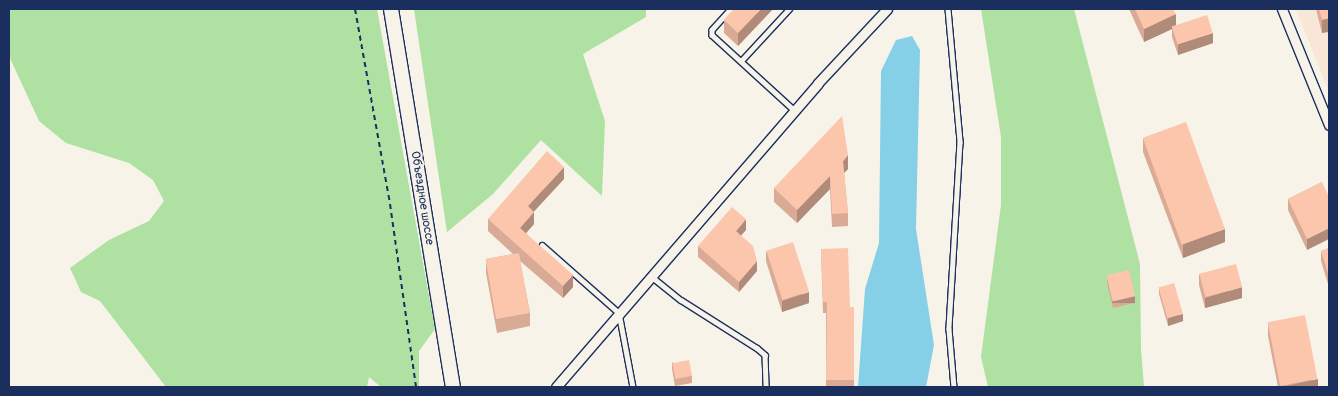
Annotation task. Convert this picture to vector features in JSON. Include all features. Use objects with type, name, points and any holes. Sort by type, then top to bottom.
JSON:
[{"type":"main road","name":"Объездное шоссе","points":[[391,9],[453,387]]},
{"type":"street","points":[[556,387],[863,31],[887,9]]},
{"type":"street","points":[[1282,9],[1329,125]]},
{"type":"lane","points":[[731,9],[712,30],[712,34],[794,110]]},
{"type":"lane","points":[[741,61],[789,9]]},
{"type":"lane","points":[[948,9],[960,142],[949,329],[954,387]]},
{"type":"lane","points":[[542,245],[620,313],[633,387]]},
{"type":"lane","points":[[650,276],[681,300],[765,355],[766,387]]},
{"type":"path","points":[[355,9],[390,204],[416,387]]},
{"type":"shaded area","points":[[1296,9],[1329,9],[1329,92]]},
{"type":"green space","points":[[9,9],[377,9],[435,329],[419,351],[419,387],[381,387],[369,377],[367,387],[166,387],[100,301],[81,292],[70,268],[109,240],[149,221],[164,201],[153,180],[129,163],[66,143],[39,121],[9,56]]},
{"type":"green space","points":[[414,9],[646,9],[646,17],[583,54],[605,121],[602,196],[541,140],[493,194],[447,232]]},
{"type":"green space","points":[[981,9],[1074,9],[1140,264],[1141,349],[1144,387],[988,387],[981,357],[1001,205],[1001,137]]},
{"type":"water","points":[[912,36],[920,50],[916,229],[934,345],[926,387],[858,387],[865,289],[879,243],[881,71],[896,40]]},
{"type":"building","points":[[734,9],[761,9],[738,33],[724,20]]},
{"type":"building","points":[[1135,9],[1173,9],[1176,14],[1144,29]]},
{"type":"building","points":[[1319,9],[1329,9],[1329,18],[1322,20]]},
{"type":"building","points":[[1207,15],[1213,33],[1178,45],[1172,26]]},
{"type":"building","points":[[842,116],[848,155],[843,161],[848,213],[832,214],[830,176],[797,210],[774,188]]},
{"type":"building","points":[[1186,122],[1225,229],[1182,245],[1143,138]]},
{"type":"building","points":[[547,151],[564,167],[528,206],[534,212],[520,228],[573,275],[563,286],[488,219]]},
{"type":"building","points":[[1322,182],[1329,197],[1329,228],[1307,239],[1288,199]]},
{"type":"building","points":[[732,207],[746,219],[736,231],[753,246],[757,261],[739,282],[698,246]]},
{"type":"building","points":[[793,242],[809,291],[782,300],[766,251]]},
{"type":"building","points":[[848,248],[850,307],[854,307],[854,380],[826,380],[827,302],[823,302],[821,249]]},
{"type":"building","points":[[1329,248],[1329,276],[1321,251]]},
{"type":"building","points":[[519,253],[530,313],[496,319],[486,259]]},
{"type":"building","points":[[1236,264],[1242,287],[1206,297],[1199,274]]},
{"type":"building","points":[[1129,270],[1135,296],[1113,301],[1107,275]]},
{"type":"building","points":[[1174,283],[1183,314],[1167,318],[1159,287]]},
{"type":"building","points":[[1305,315],[1317,379],[1280,386],[1268,322]]},
{"type":"building","points":[[689,360],[692,376],[675,379],[672,363]]}]
